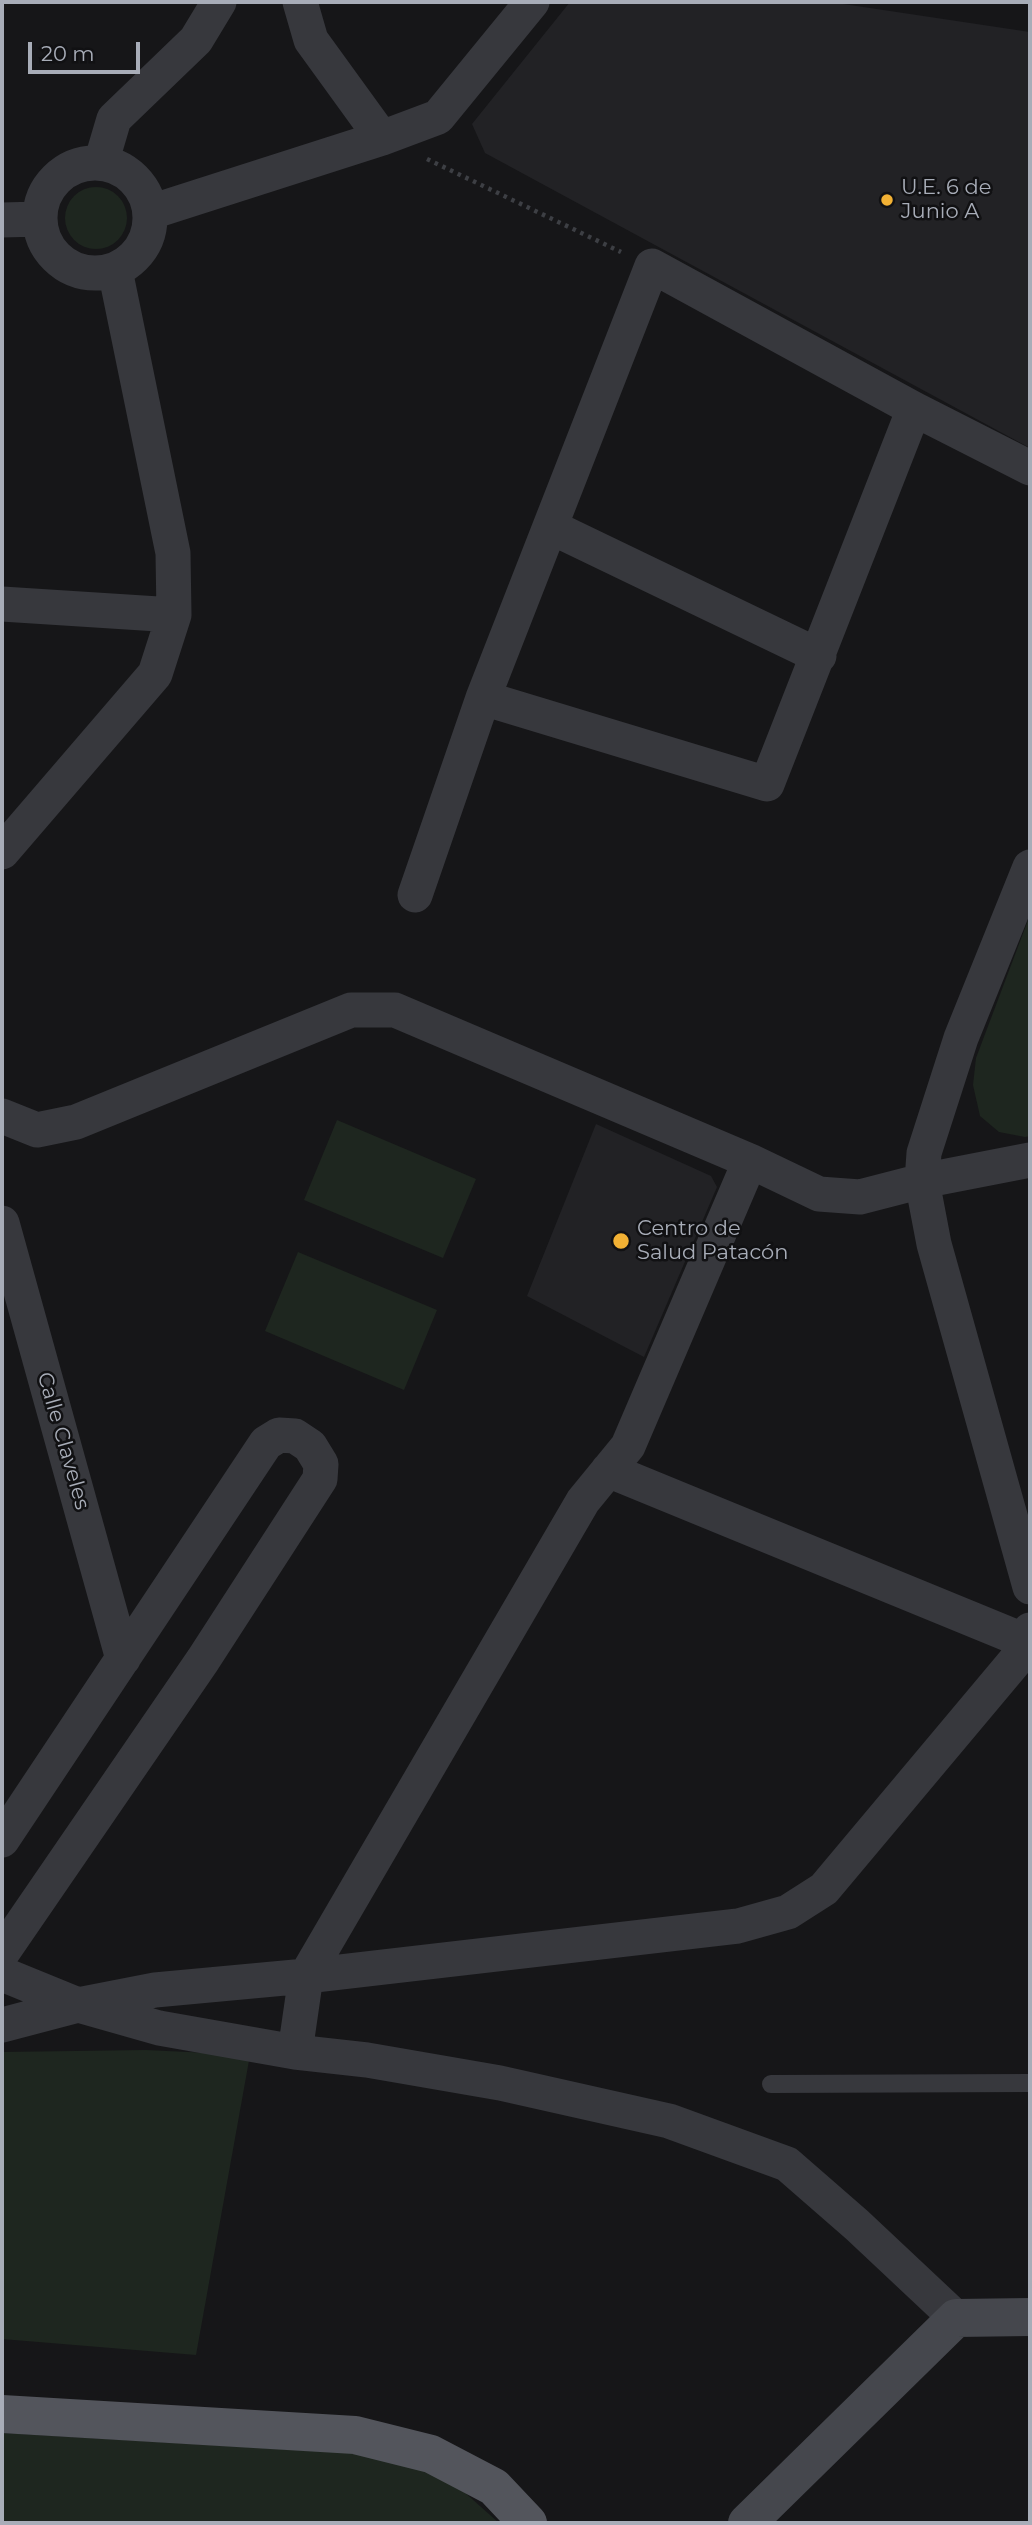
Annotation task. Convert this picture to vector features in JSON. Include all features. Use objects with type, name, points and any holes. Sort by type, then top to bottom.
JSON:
[{"type":"main road","points":[[747,2523],[956,2318],[1030,2317]]},
{"type":"main road","points":[[2,2414],[355,2435],[431,2454],[494,2487],[528,2523]]},
{"type":"street","points":[[101,163],[114,119],[196,40],[219,2]]},
{"type":"street","points":[[300,2],[311,40],[382,138]]},
{"type":"street","points":[[150,212],[382,138],[438,117],[532,2]]},
{"type":"street","points":[[101,163],[119,168],[134,179],[145,194],[150,212],[149,231],[143,249],[115,270],[98,273],[81,271],[65,264],[52,251],[44,237],[40,219],[43,201],[52,184],[65,171],[82,164],[101,163]]},
{"type":"street","points":[[2,220],[40,219]]},
{"type":"street","points":[[415,895],[483,698],[652,266],[915,410],[1030,468]]},
{"type":"street","points":[[2,852],[155,674],[174,615],[173,553],[115,270]]},
{"type":"street","points":[[483,698],[767,785],[915,410]]},
{"type":"street","points":[[551,527],[819,656]]},
{"type":"street","points":[[2,604],[174,615]]},
{"type":"street","points":[[1030,867],[961,1038],[924,1153],[922,1181],[934,1244],[1030,1587]]},
{"type":"street","points":[[2,1116],[37,1130],[76,1122],[351,1010],[396,1010],[750,1161],[819,1194],[860,1197],[922,1181],[1030,1160]]},
{"type":"street","points":[[295,2052],[306,1976],[583,1501],[628,1446],[750,1161]]},
{"type":"street","name":"Calle Claveles","points":[[2,1223],[124,1659]]},
{"type":"street","points":[[2,1840],[266,1443],[279,1435],[295,1436],[310,1446],[321,1464],[320,1479],[203,1660],[2,1953]]},
{"type":"street","points":[[2,2025],[78,2005],[155,1990],[306,1976],[738,1926],[788,1912],[824,1889],[1016,1660],[1028,1635],[608,1470]]},
{"type":"street","points":[[2,1974],[78,2005],[159,2028],[500,2083],[656,2118],[787,2165],[857,2225],[956,2318]]},
{"type":"lane","points":[[771,2084],[1030,2083]]},
{"type":"path","points":[[382,138],[652,266]]},
{"type":"shaded area","points":[[570,2],[830,2],[1030,32],[1030,448],[485,153],[472,124]]},
{"type":"shaded area","points":[[96,187],[108,189],[118,196],[125,206],[125,230],[118,240],[108,247],[96,249],[84,247],[74,240],[67,230],[65,218],[67,206],[74,196],[84,189]]},
{"type":"shaded area","points":[[1030,915],[1030,1136],[1025,1137],[999,1132],[980,1116],[973,1085],[976,1058]]},
{"type":"shaded area","points":[[337,1120],[476,1179],[443,1258],[304,1200]]},
{"type":"shaded area","name":"Centro de Salud Patacón","points":[[596,1124],[711,1176],[717,1187],[644,1357],[527,1296]]},
{"type":"shaded area","points":[[298,1252],[437,1310],[404,1390],[265,1331]]},
{"type":"shaded area","points":[[146,2050],[250,2055],[196,2355],[2,2339],[2,2052]]},
{"type":"shaded area","points":[[2,2433],[368,2454],[416,2467],[462,2490],[499,2523],[2,2523]]},
{"type":"place","name":"U.E. 6 de Junio A","points":[[887,200]]},
{"type":"place","name":"Centro de Salud Patacón","points":[[621,1241]]}]
